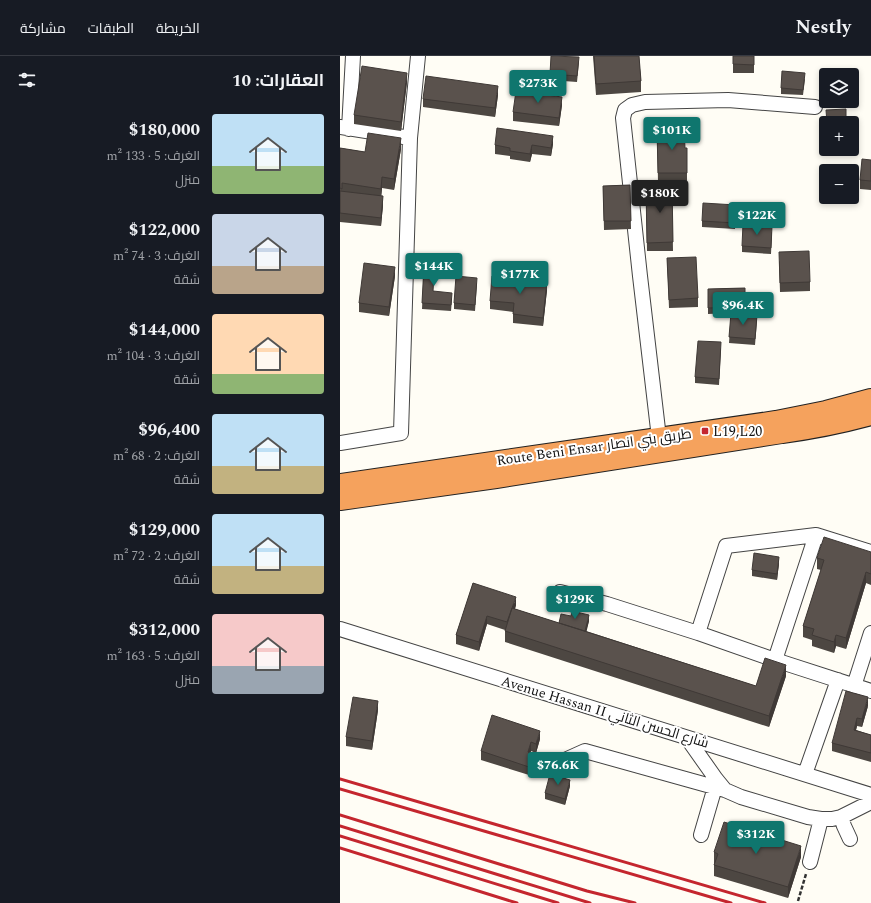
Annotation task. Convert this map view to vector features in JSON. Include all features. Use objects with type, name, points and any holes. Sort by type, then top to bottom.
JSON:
[{"type":"highway","name":"Route Beni Ensar طريق بني انصار","points":[[340,484],[776,421],[871,400]]},
{"type":"highway","name":"Route Beni Ensar طريق بني انصار","points":[[340,500],[496,478],[782,434],[871,415]]},
{"type":"street","points":[[353,56],[344,128],[410,138]]},
{"type":"street","points":[[340,443],[401,433],[410,138],[418,56]]},
{"type":"street","points":[[660,438],[623,126],[625,110],[632,105],[645,102],[720,100],[814,107]]},
{"type":"street","points":[[775,660],[816,535]]},
{"type":"street","points":[[698,633],[726,546],[816,535],[871,552]]},
{"type":"street","points":[[560,592],[607,604],[871,691]]},
{"type":"street","name":"Avenue Hassan II شارع الحسن الثاني","points":[[340,629],[871,795]]},
{"type":"street","points":[[854,686],[871,633]]},
{"type":"street","points":[[805,774],[838,680]]},
{"type":"street","points":[[687,738],[718,785]]},
{"type":"street","points":[[565,760],[585,750],[718,785],[741,797],[821,819],[832,820],[842,817],[871,802]]},
{"type":"street","points":[[701,835],[718,785]]},
{"type":"street","points":[[842,817],[850,839]]},
{"type":"street","points":[[810,862],[821,819]]},
{"type":"path","points":[[798,901],[810,862]]},
{"type":"building","points":[[551,56],[579,57],[577,76],[550,74]]},
{"type":"building","points":[[594,56],[639,56],[641,81],[596,84]]},
{"type":"building","points":[[733,56],[754,56],[754,65],[733,64]]},
{"type":"building","points":[[362,66],[407,73],[401,122],[354,115]]},
{"type":"building","points":[[782,71],[805,73],[803,90],[781,88]]},
{"type":"building","points":[[426,76],[498,86],[495,108],[423,99]]},
{"type":"building","points":[[516,91],[562,97],[559,118],[513,112]]},
{"type":"building","points":[[846,109],[846,116],[826,116],[826,110]]},
{"type":"building","points":[[497,128],[553,136],[551,148],[532,145],[530,154],[510,151],[510,148],[495,145]]},
{"type":"building","points":[[657,128],[684,128],[685,148],[687,148],[687,173],[658,173]]},
{"type":"building","points":[[368,133],[401,138],[394,179],[382,177],[381,189],[342,183],[342,189],[340,188],[340,148],[365,152]]},
{"type":"building","points":[[862,159],[871,160],[871,181],[860,180]]},
{"type":"building","points":[[630,185],[631,221],[604,221],[603,186]]},
{"type":"building","points":[[672,186],[673,242],[647,243],[646,187]]},
{"type":"building","points":[[340,191],[383,196],[381,218],[340,213]]},
{"type":"building","points":[[703,203],[736,205],[735,223],[702,221]]},
{"type":"building","points":[[743,224],[772,226],[771,248],[742,246]]},
{"type":"building","points":[[809,251],[810,282],[780,283],[779,252]]},
{"type":"building","points":[[696,257],[698,298],[669,300],[667,258]]},
{"type":"building","points":[[364,263],[395,267],[389,307],[359,303]]},
{"type":"building","points":[[424,265],[450,267],[450,272],[434,271],[433,291],[452,293],[451,305],[422,303]]},
{"type":"building","points":[[456,276],[477,278],[475,305],[454,303]]},
{"type":"building","points":[[492,276],[547,281],[543,318],[513,314],[514,303],[490,301]]},
{"type":"building","points":[[745,288],[745,307],[708,308],[708,289]]},
{"type":"building","points":[[731,313],[757,315],[755,339],[729,337]]},
{"type":"building","points":[[698,341],[721,342],[719,379],[695,377]]},
{"type":"building","points":[[824,537],[871,552],[871,574],[866,572],[846,638],[836,635],[834,642],[812,635],[814,629],[803,626],[824,560],[817,558]]},
{"type":"building","points":[[754,553],[779,557],[777,574],[752,570]]},
{"type":"building","points":[[473,583],[516,597],[507,622],[487,616],[479,642],[456,635]]},
{"type":"building","points":[[512,608],[756,686],[765,658],[786,665],[769,716],[505,631]]},
{"type":"building","points":[[572,611],[589,615],[585,631],[559,623],[561,614],[571,616]]},
{"type":"building","points":[[846,691],[868,697],[862,719],[857,718],[854,730],[871,735],[871,753],[832,743]]},
{"type":"building","points":[[353,697],[378,701],[372,741],[346,737]]},
{"type":"building","points":[[492,715],[540,731],[536,744],[531,742],[528,752],[533,754],[529,767],[481,751]]},
{"type":"building","points":[[550,774],[570,780],[565,799],[545,793]]},
{"type":"building","points":[[724,822],[801,846],[788,887],[714,865],[718,854],[714,852]]},
{"type":"railway","points":[[340,779],[765,903]]},
{"type":"railway","points":[[340,789],[731,903]]},
{"type":"railway","points":[[340,815],[587,891],[635,903]]},
{"type":"railway","points":[[340,826],[590,903]]},
{"type":"railway","points":[[340,836],[558,903]]},
{"type":"railway","points":[[340,848],[517,903]]},
{"type":"place","name":"L19,L20","points":[[705,431]]}]
